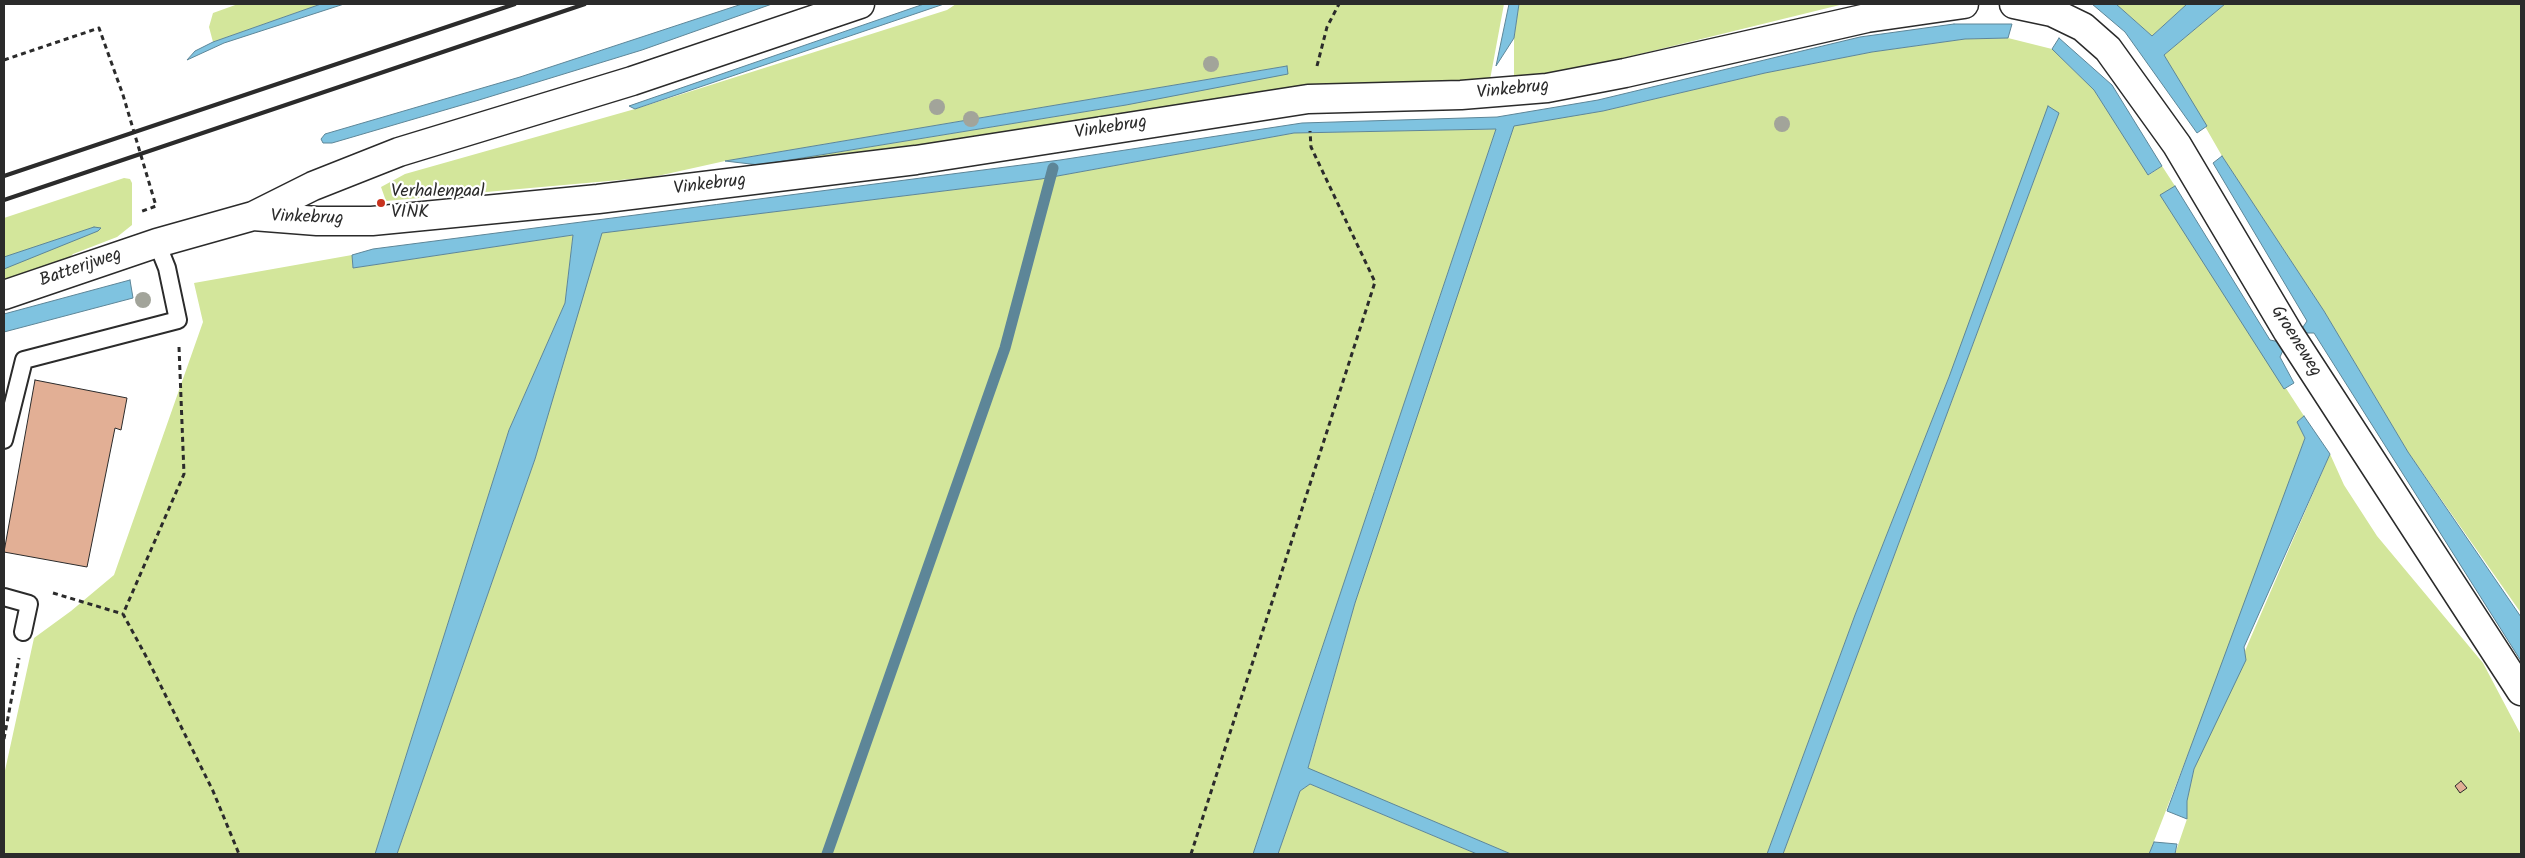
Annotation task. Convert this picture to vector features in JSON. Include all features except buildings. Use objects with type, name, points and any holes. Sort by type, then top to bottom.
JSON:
[{"type":"street","name":"Vinkebrug","points":[[157,243],[252,216],[313,186],[370,162],[632,81],[860,4]]},
{"type":"street","name":"Vinkebrug","points":[[252,216],[317,221],[372,221],[598,200],[916,160],[1308,99],[1469,95],[1547,88],[1624,74],[1867,18],[1964,4]]},
{"type":"street","name":"Groeneweg","points":[[2014,4],[2052,12],[2083,27],[2108,49],[2177,146],[2288,332],[2521,690]]},
{"type":"street","name":"Batterijweg","points":[[4,295],[157,243]]},
{"type":"lane","points":[[4,440],[24,360],[178,320],[167,268],[157,243]]},
{"type":"lane","points":[[4,597],[29,604],[24,632]]},
{"type":"path","points":[[1327,27],[1340,4]]},
{"type":"path","points":[[4,60],[99,28],[156,206],[140,211],[157,243]]},
{"type":"path","points":[[1191,854],[1375,282],[1311,147]]},
{"type":"path","points":[[123,614],[184,474],[178,320]]},
{"type":"path","points":[[29,604],[55,592],[123,614],[148,660],[213,792],[239,854]]},
{"type":"path","points":[[4,739],[24,632]]},
{"type":"green space","points":[[238,4],[321,4],[213,42],[209,27],[213,13]]},
{"type":"green space","points":[[956,4],[1504,4],[1489,85],[1320,84],[1260,99],[729,179],[759,165],[1126,105],[1287,66],[725,161],[653,177],[386,201],[381,187],[405,174],[635,109],[947,10]]},
{"type":"green space","points":[[1519,4],[1844,4],[1579,69],[1514,77],[1514,38]]},
{"type":"green space","points":[[2116,4],[2187,4],[2152,36]]},
{"type":"green space","points":[[2225,4],[2521,4],[2521,613],[2408,452],[2324,311],[2222,156],[2164,55]]},
{"type":"green space","points":[[2008,38],[2052,49],[2094,90],[2149,175],[2162,166],[2175,186],[2161,196],[2304,416],[2297,422],[2305,438],[2225,659],[2149,854],[1783,854],[2059,113],[1949,377],[1855,615],[1767,854],[1511,854],[1308,769],[1355,603],[1514,125],[1603,111],[1765,73],[1872,52],[1965,39]]},
{"type":"green space","points":[[1496,129],[1253,854],[397,854],[535,459],[601,233],[1041,179],[1294,133]]},
{"type":"green space","points":[[124,178],[130,179],[132,183],[132,225],[117,237],[73,254],[63,264],[4,286],[4,218]]},
{"type":"green space","points":[[573,235],[565,303],[509,430],[375,854],[4,854],[4,775],[34,638],[71,611],[114,575],[203,322],[194,283],[352,255],[353,268]]},
{"type":"green space","points":[[2330,454],[2344,485],[2377,536],[2483,663],[2521,735],[2521,854],[2175,854],[2187,819],[2187,801],[2194,769]]},
{"type":"green space","points":[[1310,784],[1477,854],[1278,854],[1300,791]]},
{"type":"water","points":[[321,4],[344,4],[224,43],[187,60],[195,51],[213,42]]},
{"type":"water","points":[[742,4],[772,4],[642,50],[479,100],[332,143],[323,143],[321,139],[325,134],[520,77]]},
{"type":"water","points":[[924,4],[944,4],[635,109],[629,106]]},
{"type":"water","points":[[1509,4],[1519,4],[1514,38],[1496,66]]},
{"type":"water","points":[[2092,4],[2116,4],[2152,36],[2187,4],[2225,4],[2164,55],[2207,126],[2197,133],[2125,32]]},
{"type":"water","points":[[1954,24],[2012,24],[2008,38],[1965,39],[1872,52],[1765,73],[1603,111],[1514,126],[1355,603],[1308,768],[1511,854],[1477,854],[1310,784],[1300,791],[1278,854],[1253,854],[1496,129],[1294,133],[1041,179],[602,233],[535,459],[397,854],[375,854],[509,430],[565,303],[573,235],[353,268],[352,255],[373,249],[1060,160],[1302,123],[1497,117],[1598,100],[1860,37]]},
{"type":"water","points":[[2059,38],[2112,85],[2162,166],[2148,175],[2094,90],[2052,49]]},
{"type":"water","points":[[1287,66],[1288,74],[1126,105],[759,165],[725,161]]},
{"type":"water","points":[[2048,106],[2059,113],[1783,854],[1767,854],[1855,615],[1949,377]]},
{"type":"water","points":[[2222,156],[2324,311],[2408,452],[2521,617],[2521,661],[2314,333],[2304,333],[2301,330],[2307,321],[2213,163]]},
{"type":"water","points":[[2175,186],[2270,340],[2280,342],[2284,348],[2280,357],[2294,383],[2284,389],[2160,195]]},
{"type":"water","points":[[94,227],[101,228],[98,231],[4,269],[4,257]]},
{"type":"water","points":[[130,280],[133,298],[4,332],[4,314]]},
{"type":"water","points":[[2304,416],[2330,454],[2244,647],[2246,660],[2194,769],[2187,801],[2187,819],[2167,811],[2305,438],[2297,422]]},
{"type":"water","points":[[2154,842],[2177,844],[2175,854],[2149,854]]},
{"type":"waterway","points":[[827,854],[1005,348],[1053,168]]},
{"type":"railway","points":[[4,176],[515,4]]},
{"type":"railway","points":[[4,200],[585,4]]},
{"type":"place","name":"Verhalenpaal VINK","points":[[381,203]]}]
